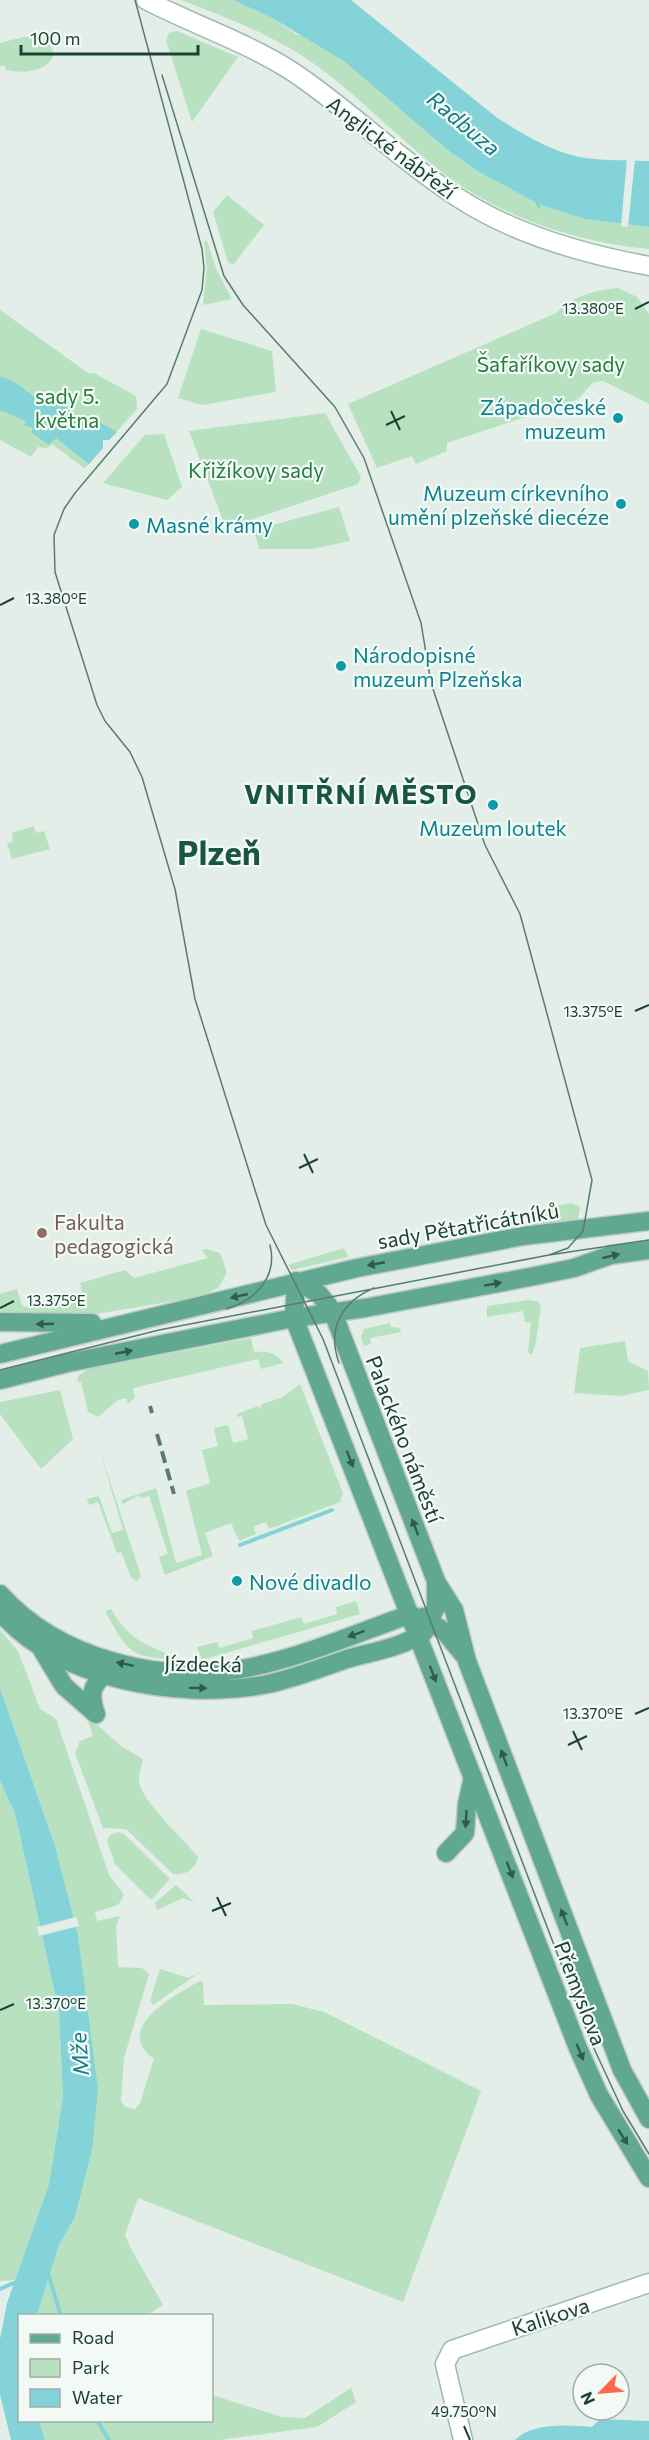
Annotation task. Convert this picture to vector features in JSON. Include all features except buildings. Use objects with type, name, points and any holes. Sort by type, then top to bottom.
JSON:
[{"type":"main road","name":"sady Pětatřicátníků","points":[[4,1353],[296,1281],[523,1236],[649,1221]]},
{"type":"main road","points":[[0,1380],[67,1363],[294,1318],[375,1306],[559,1272],[611,1255],[649,1250]]},
{"type":"main road","points":[[333,1312],[319,1294],[296,1281],[294,1318],[473,1777],[467,1804],[465,1833],[446,1853]]},
{"type":"main road","points":[[356,1374],[351,1352],[351,1326],[360,1315],[375,1306]]},
{"type":"main road","name":"Palackého náměstí","points":[[333,1312],[436,1581],[454,1610],[467,1660],[524,1813]]},
{"type":"main road","points":[[0,1322],[39,1324],[124,1322]]},
{"type":"main road","points":[[259,1326],[278,1330],[292,1341],[328,1404]]},
{"type":"main road","name":"Palackého náměstí","points":[[418,1636],[430,1622],[437,1598],[436,1581]]},
{"type":"main road","name":"Jízdecká","points":[[0,1594],[78,1658],[104,1676],[182,1688],[260,1686],[418,1636]]},
{"type":"main road","name":"Jízdecká","points":[[0,1612],[41,1648],[78,1658],[182,1672],[228,1671],[282,1660],[411,1614]]},
{"type":"main road","points":[[411,1614],[430,1622],[452,1639],[467,1660]]},
{"type":"main road","points":[[41,1648],[64,1686],[96,1714]]},
{"type":"main road","points":[[78,1658],[84,1694],[96,1714]]},
{"type":"main road","points":[[96,1714],[91,1691],[97,1681],[104,1676]]},
{"type":"main road","name":"Přemyslova","points":[[473,1777],[598,2095],[649,2178]]},
{"type":"main road","name":"Přemyslova","points":[[524,1813],[622,2070],[649,2119]]},
{"type":"street","name":"Anglické nábřeží","points":[[146,0],[251,46],[291,71],[458,199],[538,237],[615,260],[649,266]]},
{"type":"street","name":"Kalikova","points":[[463,2440],[445,2364],[452,2350],[649,2283]]},
{"type":"green space","points":[[181,0],[233,0],[272,18],[344,61],[449,151],[479,172],[536,202],[585,219],[649,227],[649,249],[565,233],[511,213],[485,200],[438,169],[308,59],[255,30]]},
{"type":"green space","points":[[177,31],[238,57],[192,122],[166,40],[169,33]]},
{"type":"green space","points":[[23,37],[46,41],[54,54],[51,60],[47,65],[34,70],[20,72],[6,70],[4,65],[0,66],[0,43]]},
{"type":"green space","points":[[227,195],[264,225],[233,265],[228,262],[213,212]]},
{"type":"green space","points":[[207,241],[217,271],[232,299],[203,305],[207,269],[204,242]]},
{"type":"green space","name":"Šafaříkovy sady","points":[[618,288],[637,297],[649,314],[649,404],[603,381],[598,382],[590,385],[576,400],[447,443],[447,451],[416,464],[412,456],[377,468],[348,404],[556,313],[570,302],[585,295]]},
{"type":"green space","name":"sady 5. května","points":[[0,310],[88,373],[94,373],[136,396],[137,409],[109,440],[103,440],[103,448],[84,468],[52,444],[47,448],[38,447],[31,457],[0,440]]},
{"type":"green space","name":"Křižíkovy sady","points":[[201,329],[272,351],[276,392],[202,405],[178,398]]},
{"type":"green space","name":"Křižíkovy sady","points":[[325,413],[361,477],[358,484],[226,528],[189,431]]},
{"type":"green space","name":"Křižíkovy sady","points":[[164,434],[182,487],[167,500],[103,483],[145,435]]},
{"type":"green space","points":[[339,507],[350,541],[312,549],[259,549],[254,530]]},
{"type":"green space","points":[[34,826],[36,833],[44,831],[50,849],[12,859],[7,844],[13,841],[12,833]]},
{"type":"green space","points":[[571,1203],[580,1207],[578,1220],[528,1226],[528,1214],[534,1210]]},
{"type":"green space","points":[[344,1248],[348,1257],[292,1270],[288,1265]]},
{"type":"green space","points":[[202,1250],[220,1253],[227,1272],[219,1287],[204,1296],[60,1320],[0,1317],[0,1294],[17,1289],[22,1305],[25,1307],[82,1292],[80,1283],[125,1270],[134,1278],[208,1258]]},
{"type":"green space","points":[[530,1300],[541,1305],[532,1355],[528,1352],[531,1322],[525,1322],[523,1311],[487,1317],[487,1306]]},
{"type":"green space","points":[[390,1323],[391,1327],[400,1328],[401,1332],[370,1338],[371,1344],[364,1346],[361,1337],[364,1329]]},
{"type":"green space","points":[[251,1338],[254,1352],[271,1353],[283,1363],[261,1369],[258,1359],[133,1388],[135,1398],[128,1403],[126,1398],[118,1400],[98,1417],[88,1412],[81,1382],[77,1382],[79,1375],[89,1369]]},
{"type":"green space","points":[[625,1341],[628,1361],[648,1371],[649,1390],[620,1396],[574,1393],[580,1348]]},
{"type":"green space","points":[[300,1384],[343,1493],[340,1502],[269,1529],[266,1522],[253,1527],[256,1534],[239,1541],[231,1523],[205,1533],[213,1556],[165,1575],[159,1557],[168,1554],[149,1496],[141,1498],[139,1495],[123,1504],[121,1500],[156,1488],[176,1563],[202,1555],[186,1491],[210,1483],[202,1450],[218,1446],[214,1428],[228,1425],[233,1443],[248,1439],[242,1416],[238,1417],[237,1414],[258,1406],[259,1409],[262,1404],[283,1397]]},
{"type":"green space","points":[[60,1390],[73,1439],[41,1469],[0,1414],[0,1402]]},
{"type":"green space","points":[[100,1451],[141,1576],[137,1581],[131,1577],[121,1552],[117,1553],[98,1502],[89,1505],[87,1499],[99,1496],[112,1533],[123,1530]]},
{"type":"green space","points":[[356,1601],[360,1614],[202,1660],[197,1647],[217,1642],[220,1648],[253,1638],[252,1631],[301,1617],[304,1624],[337,1614],[336,1607]]},
{"type":"green space","points":[[111,1609],[134,1637],[179,1660],[151,1657],[134,1652],[122,1639],[107,1615],[106,1611]]},
{"type":"green space","points":[[0,1630],[18,1651],[40,1709],[56,1719],[109,1875],[124,1895],[118,1905],[95,1912],[97,1921],[120,1916],[116,1926],[118,1967],[142,1968],[149,1974],[124,2058],[121,2101],[125,2107],[135,2109],[140,2103],[154,2059],[143,2048],[140,2036],[143,2025],[164,2003],[200,1981],[203,1982],[204,2005],[292,2004],[324,2012],[481,2091],[403,2302],[138,2198],[125,2235],[163,2305],[149,2314],[37,2314],[59,2245],[75,2217],[92,2150],[55,1846],[0,1688]]},
{"type":"green space","points":[[85,1714],[121,1746],[143,1759],[139,1779],[142,1790],[156,1810],[198,1857],[195,1865],[189,1871],[173,1874],[126,1829],[103,1828],[75,1753],[80,1741],[93,1736]]},
{"type":"green space","points":[[0,1781],[15,1813],[59,2012],[63,2097],[49,2184],[15,2280],[0,2281]]},
{"type":"green space","points":[[118,1832],[124,1834],[170,1879],[151,1900],[115,1864],[107,1841],[110,1835]]},
{"type":"green space","points":[[176,1885],[195,1903],[183,1898],[157,1910],[155,1903]]},
{"type":"green space","points":[[160,1969],[188,1978],[200,1972],[153,2005],[150,2001]]},
{"type":"green space","points":[[351,2388],[356,2402],[317,2427],[219,2440],[45,2440],[39,2422],[213,2422],[213,2395],[282,2417],[305,2418]]},
{"type":"water","name":"Radbuza","points":[[233,0],[351,0],[496,117],[536,141],[579,157],[649,161],[649,227],[585,219],[539,204],[541,209],[538,208],[535,202],[479,172],[449,151],[344,61],[272,18]]},
{"type":"water","points":[[0,376],[14,382],[39,400],[70,408],[70,412],[92,424],[95,420],[117,432],[109,440],[103,440],[103,448],[89,464],[56,438],[49,445],[31,432],[33,428],[24,425],[26,421],[0,410]]},
{"type":"water","name":"Mže","points":[[0,1688],[55,1846],[78,1936],[98,2089],[92,2150],[75,2217],[59,2245],[37,2314],[18,2314],[18,2422],[39,2422],[45,2440],[11,2440],[0,2394],[0,2339],[7,2303],[49,2184],[63,2097],[59,2012],[15,1813],[0,1781]]},
{"type":"water","points":[[649,2421],[649,2440],[515,2440],[522,2434],[541,2427],[561,2425],[592,2427],[597,2422]]},
{"type":"pier","points":[[627,158],[635,159],[628,227],[621,226]]},
{"type":"pier","points":[[76,1917],[79,1926],[39,1936],[37,1927]]},
{"type":"waterway","points":[[240,1545],[332,1510]]},
{"type":"waterway","points":[[48,2273],[60,2314]]},
{"type":"waterway","points":[[0,2289],[18,2281]]},
{"type":"waterway","points":[[98,2422],[109,2440]]},
{"type":"tram line","points":[[135,0],[202,249],[204,268],[202,290],[167,384],[64,509],[54,535],[55,572],[97,705],[105,721],[130,752],[142,777],[175,889],[195,999],[266,1225],[323,1339],[591,2042],[623,2111],[649,2154]]},
{"type":"tram line","points":[[162,75],[224,276],[243,305],[335,407],[364,458],[421,623],[431,683],[485,845],[520,914],[592,1180],[583,1231],[568,1248],[549,1255]]},
{"type":"tram line","points":[[0,1370],[159,1330],[549,1255],[649,1240]]},
{"type":"tram line","points":[[226,1309],[246,1300],[262,1286],[271,1267],[270,1245]]},
{"type":"tram line","points":[[339,1363],[335,1339],[340,1318],[353,1301],[374,1288]]},
{"type":"railway","points":[[150,1406],[152,1413]]},
{"type":"railway","points":[[157,1434],[174,1494]]},
{"type":"place","name":"Západočeské muzeum","points":[[618,418]]},
{"type":"place","name":"Muzeum církevního umění plzeňské diecéze","points":[[621,504]]},
{"type":"place","name":"Masné krámy","points":[[134,524]]},
{"type":"place","name":"Národopisné muzeum Plzeňska","points":[[341,666]]},
{"type":"place","name":"Muzeum loutek","points":[[493,805]]},
{"type":"place","name":"Fakulta pedagogická","points":[[42,1233]]},
{"type":"place","name":"Nové divadlo","points":[[237,1581]]},
{"type":"district","name":"VNITŘNÍ MĚSTO","points":[[361,793]]},
{"type":"district","name":"Plzeň","points":[[219,851]]}]
